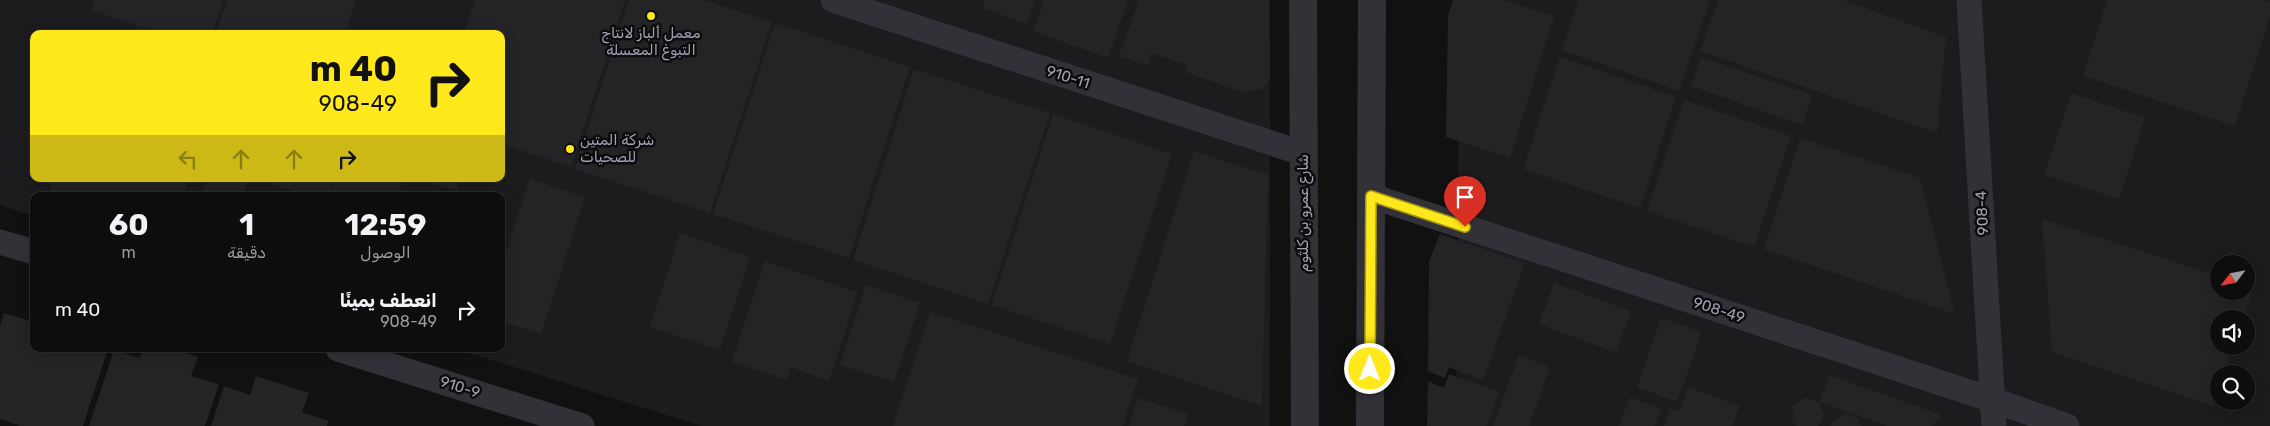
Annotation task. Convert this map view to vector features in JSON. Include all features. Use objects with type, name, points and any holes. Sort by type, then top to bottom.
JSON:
[{"type":"street","name":"910-11","points":[[833,0],[1302,154]]},
{"type":"street","name":"شارع عمرو بن كلثوم","points":[[1303,0],[1302,154],[1305,426]]},
{"type":"street","points":[[1370,426],[1372,0]]},
{"type":"street","name":"908-4","points":[[1969,0],[1994,426]]},
{"type":"street","name":"908-49","points":[[1371,196],[2067,426]]},
{"type":"street","points":[[0,242],[30,251]]},
{"type":"street","name":"910-9","points":[[348,352],[582,426]]},
{"type":"shaded area","points":[[0,0],[1270,0],[1270,426],[701,426],[466,352],[505,352],[505,192],[30,192],[30,215],[0,205]]},
{"type":"shaded area","points":[[1459,0],[2270,0],[2270,426],[1456,426]]},
{"type":"building","points":[[95,0],[223,0],[213,30],[152,30],[91,10]]},
{"type":"building","points":[[227,0],[356,0],[346,30],[217,30]]},
{"type":"building","points":[[475,0],[625,0],[571,167],[505,145],[505,30],[465,30]]},
{"type":"building","points":[[629,0],[704,0],[772,22],[710,213],[575,169]]},
{"type":"building","points":[[985,0],[1035,0],[1027,24],[983,8]]},
{"type":"building","points":[[1044,0],[1128,0],[1108,58],[1033,31]]},
{"type":"building","points":[[1139,0],[1269,0],[1270,80],[1262,89],[1242,92],[1185,72],[1187,65],[1151,53],[1148,66],[1119,56]]},
{"type":"building","points":[[1453,0],[1504,0],[1554,16],[1510,158],[1446,137],[1448,16]]},
{"type":"building","points":[[1579,0],[1710,0],[1679,91],[1562,50]]},
{"type":"building","points":[[1718,0],[1843,0],[1946,37],[1937,133],[1700,51]]},
{"type":"building","points":[[2107,0],[2261,0],[2270,3],[2270,16],[2235,126],[2083,76]]},
{"type":"building","points":[[775,23],[910,67],[849,258],[713,214]]},
{"type":"building","points":[[1560,57],[1676,97],[1640,208],[1523,169]]},
{"type":"building","points":[[1701,57],[1812,95],[1802,125],[1691,86]]},
{"type":"building","points":[[914,69],[1050,113],[988,304],[853,260]]},
{"type":"building","points":[[2071,93],[2145,118],[2119,199],[2044,175]]},
{"type":"building","points":[[1684,100],[1791,136],[1754,247],[1647,211]]},
{"type":"building","points":[[1053,114],[1172,154],[1110,344],[992,305]]},
{"type":"building","points":[[1800,138],[1920,178],[1955,314],[1764,249]]},
{"type":"building","points":[[1194,151],[1268,175],[1262,406],[1127,361]]},
{"type":"building","points":[[530,179],[585,197],[541,334],[505,322],[505,255]]},
{"type":"building","points":[[52,182],[188,182],[184,192],[49,192]]},
{"type":"building","points":[[206,182],[247,182],[244,192],[202,192]]},
{"type":"building","points":[[266,182],[295,182],[293,191]]},
{"type":"building","points":[[297,182],[332,182],[328,192],[293,192]]},
{"type":"building","points":[[334,182],[402,182],[398,192],[330,192]]},
{"type":"building","points":[[429,182],[460,182],[457,191]]},
{"type":"building","points":[[2042,219],[2210,273],[2210,300],[2249,300],[2246,310],[2210,310],[2210,355],[2231,355],[2228,365],[2210,365],[2210,405],[2052,352]]},
{"type":"building","points":[[680,233],[750,257],[720,350],[650,327]]},
{"type":"building","points":[[1440,234],[1525,263],[1483,380],[1449,367],[1445,378],[1428,371],[1429,261]]},
{"type":"building","points":[[765,261],[858,292],[829,381],[790,367],[787,380],[732,362]]},
{"type":"building","points":[[1554,283],[1631,311],[1616,353],[1539,324]]},
{"type":"building","points":[[866,285],[920,303],[894,382],[840,365]]},
{"type":"building","points":[[930,312],[1138,379],[1123,426],[893,426]]},
{"type":"building","points":[[4,313],[30,321],[30,352],[107,352],[83,426],[20,426],[0,419],[0,326]]},
{"type":"building","points":[[1661,318],[1702,332],[1677,402],[1637,387]]},
{"type":"building","points":[[113,352],[120,352],[140,358],[142,352],[184,352],[198,357],[191,376],[219,384],[205,426],[89,426]]},
{"type":"building","points":[[1519,355],[1550,367],[1529,426],[1493,426]]},
{"type":"building","points":[[1449,374],[1499,392],[1487,426],[1427,426],[1428,381],[1444,388]]},
{"type":"building","points":[[1829,375],[1942,415],[1932,426],[1888,426],[1820,402]]},
{"type":"building","points":[[256,376],[309,393],[302,412],[329,421],[327,426],[211,426],[224,386],[250,395]]},
{"type":"building","points":[[1688,387],[1740,406],[1732,426],[1664,426],[1670,408],[1680,411]]},
{"type":"building","points":[[1630,397],[1661,408],[1655,426],[1619,426]]},
{"type":"building","points":[[1805,397],[1819,402],[1824,415],[1818,426],[1797,426],[1792,421],[1793,406]]},
{"type":"building","points":[[1138,398],[1188,414],[1184,426],[1129,426]]},
{"type":"building","points":[[1844,414],[1858,418],[1861,426],[1831,426],[1831,422]]},
{"type":"place","name":"معمل ألباز لانتاج التبوغ المعسلة","points":[[651,16]]},
{"type":"place","name":"شركة المتين للصحيات","points":[[570,149]]},
{"type":"route","points":[[1370,369],[1371,196],[1465,227]]}]
